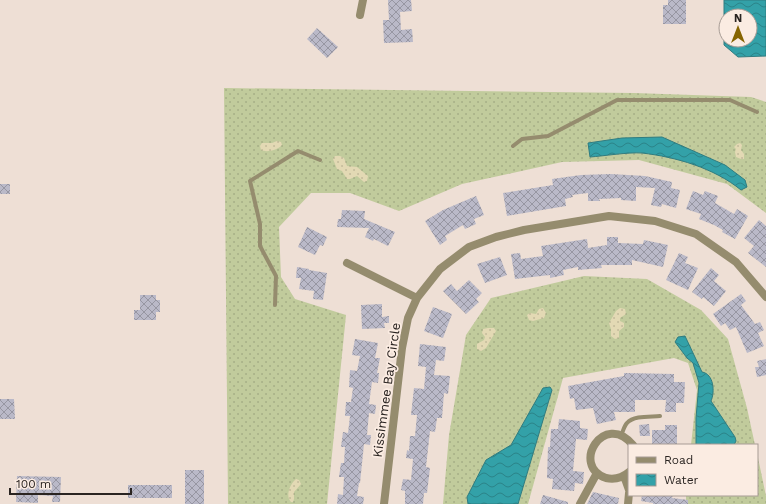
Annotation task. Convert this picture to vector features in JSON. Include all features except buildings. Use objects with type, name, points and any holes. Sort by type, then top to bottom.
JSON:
[{"type":"street","points":[[360,15],[363,0]]},
{"type":"street","name":"Kissimmee Bay Circle","points":[[384,504],[402,348],[408,318],[417,298],[440,269],[469,247],[496,237],[524,230],[609,216],[655,221],[696,234],[736,262],[766,297]]},
{"type":"street","points":[[347,262],[417,298]]},
{"type":"street","points":[[627,474],[617,479],[603,477],[597,473],[592,466],[590,459],[591,451],[599,438],[606,435],[614,434],[621,436],[628,439],[631,444]]},
{"type":"street","points":[[580,504],[597,473]]},
{"type":"lane","points":[[513,146],[522,139],[548,136],[617,100],[730,100],[757,112]]},
{"type":"lane","points":[[275,305],[276,276],[260,246],[260,224],[250,181],[298,151],[320,160]]},
{"type":"lane","points":[[621,436],[627,423],[630,421],[636,418],[660,416]]},
{"type":"green space","points":[[224,88],[634,93],[751,97],[766,102],[766,213],[727,184],[639,160],[562,162],[462,184],[399,211],[350,193],[311,193],[279,227],[281,277],[295,299],[346,315],[327,504],[228,504]]},
{"type":"green space","points":[[584,276],[647,279],[701,310],[728,339],[747,408],[755,444],[691,444],[697,390],[688,363],[674,358],[563,378],[528,504],[443,504],[449,435],[466,335],[491,298]]},
{"type":"green space","points":[[758,458],[766,496],[766,504],[686,504],[686,496],[758,496]]},
{"type":"sand","points":[[277,141],[281,142],[282,145],[275,150],[261,150],[260,146],[262,143],[272,143]]},
{"type":"sand","points":[[740,143],[742,145],[741,150],[744,154],[744,159],[736,157],[736,149],[734,147]]},
{"type":"sand","points":[[335,156],[344,158],[347,166],[357,167],[368,176],[367,181],[364,182],[357,176],[347,179],[342,171],[337,169],[333,159]]},
{"type":"sand","points":[[543,308],[546,313],[544,318],[533,321],[529,320],[527,315],[530,313],[536,314],[539,309]]},
{"type":"sand","points":[[620,308],[625,309],[626,314],[620,318],[620,321],[624,323],[624,327],[619,331],[619,338],[615,339],[611,336],[609,323],[616,311]]},
{"type":"sand","points":[[494,328],[496,331],[486,348],[481,351],[477,349],[477,344],[484,340],[485,337],[482,333],[483,329]]},
{"type":"sand","points":[[296,479],[299,480],[301,484],[294,492],[294,499],[293,502],[291,502],[288,497],[288,493]]},
{"type":"water","points":[[724,0],[766,0],[766,56],[738,57],[728,48],[758,48],[758,8],[724,8]]},
{"type":"water","points":[[662,137],[725,165],[745,180],[747,187],[741,190],[730,182],[707,170],[668,157],[636,153],[590,157],[588,143],[622,138]]},
{"type":"water","points":[[685,336],[702,372],[709,376],[713,388],[711,401],[735,437],[736,441],[734,444],[696,444],[696,418],[699,383],[693,363],[687,358],[675,342],[678,337]]},
{"type":"water","points":[[550,387],[552,390],[518,504],[468,504],[467,497],[486,460],[511,445],[543,388]]}]
